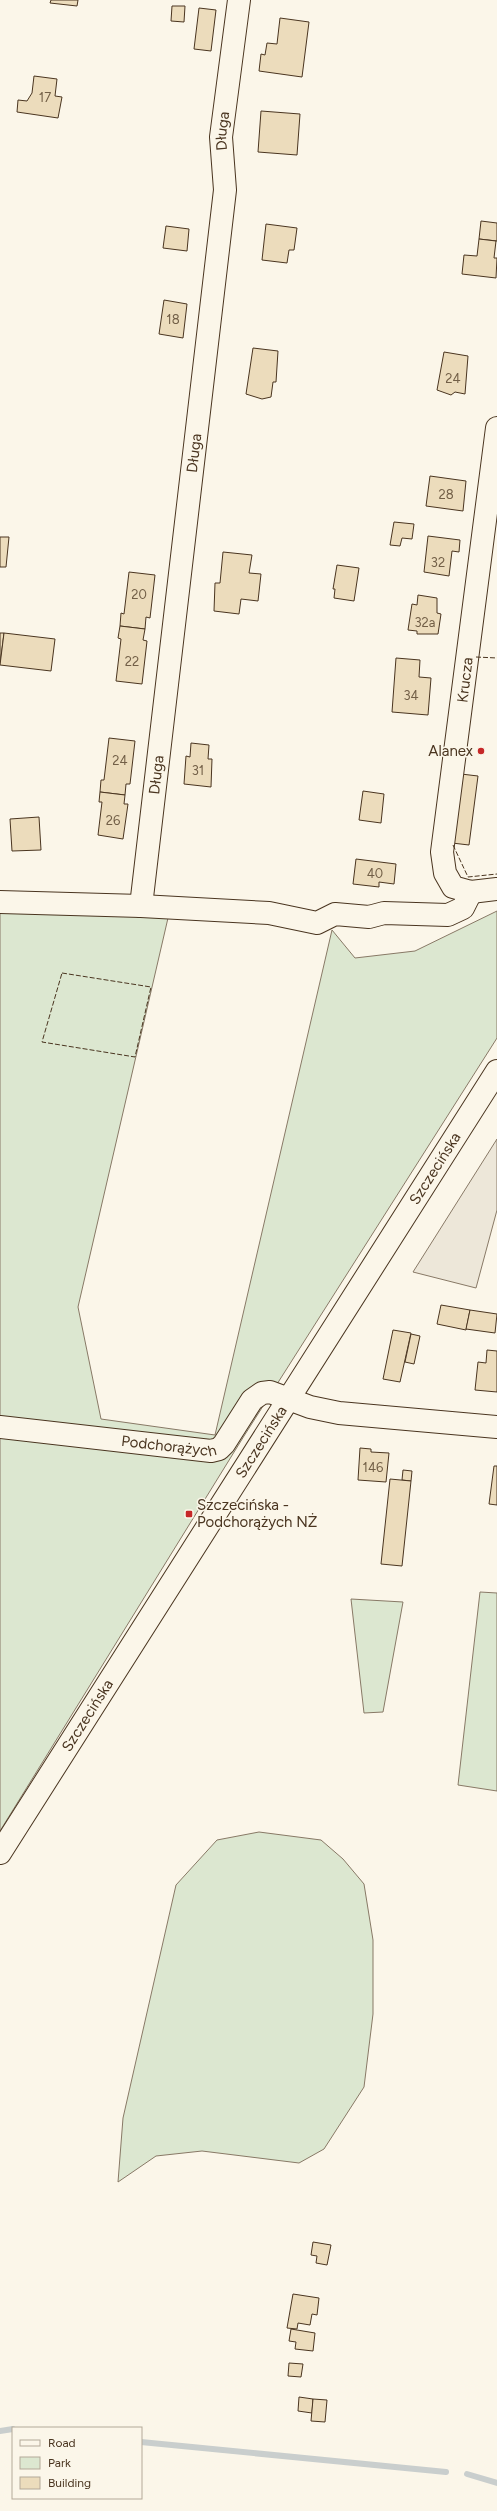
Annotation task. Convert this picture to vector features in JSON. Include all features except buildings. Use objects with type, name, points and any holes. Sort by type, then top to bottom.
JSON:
[{"type":"street","name":"Długa","points":[[141,906],[225,190],[221,137],[239,0]]},
{"type":"street","name":"Krucza","points":[[497,428],[442,852],[445,873],[453,887],[471,892],[497,889]]},
{"type":"street","points":[[0,902],[141,906],[269,913],[317,923],[335,914],[369,918],[384,913],[448,915],[463,908],[471,892]]},
{"type":"street","name":"Szczecińska","points":[[0,1853],[290,1399],[497,1071]]},
{"type":"street","name":"Podchorążych","points":[[0,1427],[211,1451],[219,1449],[224,1444],[247,1406],[257,1396],[270,1392],[339,1413],[497,1426]]},
{"type":"green space","points":[[0,910],[74,911],[168,918],[78,1307],[101,1419],[215,1435],[332,930],[355,958],[415,951],[497,911],[497,1038],[244,1436],[0,1831]]},
{"type":"green space","points":[[480,1592],[497,1593],[497,1791],[458,1785]]},
{"type":"green space","points":[[351,1599],[403,1602],[383,1712],[364,1713]]},
{"type":"green space","points":[[259,1832],[321,1840],[343,1859],[364,1884],[373,1940],[373,2014],[364,2087],[324,2149],[299,2163],[202,2151],[156,2156],[118,2182],[123,2118],[176,1885],[217,1840]]},
{"type":"shaded area","points":[[497,1139],[497,1210],[476,1288],[413,1272]]},
{"type":"waterway","points":[[0,2431],[12,2429]]},
{"type":"waterway","points":[[142,2442],[446,2472]]},
{"type":"waterway","points":[[467,2474],[497,2483]]},
{"type":"fence","points":[[476,657],[497,658]]},
{"type":"fence","points":[[453,845],[468,877],[497,874]]},
{"type":"fence","points":[[62,973],[151,987],[135,1057],[42,1042],[62,973]]},
{"type":"place","name":"Alanex","points":[[481,751]]},
{"type":"place","name":"Szczecińska - Podchorążych NŻ","points":[[189,1514]]}]
